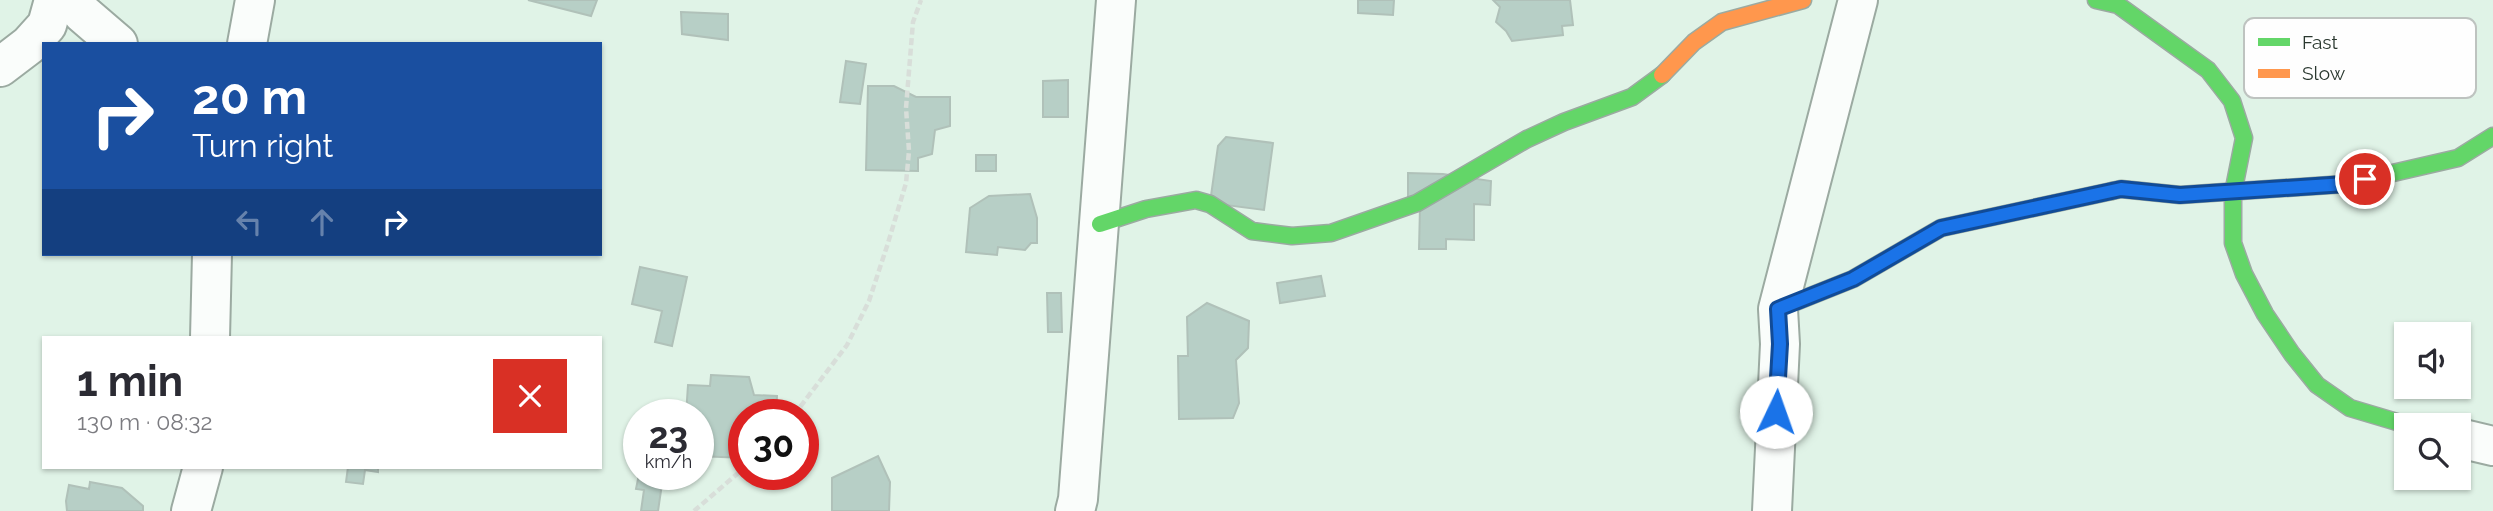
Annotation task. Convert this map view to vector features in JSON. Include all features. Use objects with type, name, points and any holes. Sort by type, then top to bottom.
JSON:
[{"type":"street","points":[[0,67],[29,45],[47,25],[54,0]]},
{"type":"street","points":[[72,0],[82,13],[116,42]]},
{"type":"street","points":[[247,42],[255,0]]},
{"type":"street","points":[[1074,511],[1100,224],[1116,0]]},
{"type":"street","points":[[1100,224],[1146,209],[1196,200],[1210,204],[1252,232],[1292,236],[1331,233],[1417,203],[1527,139],[1632,97],[1657,81],[1694,43],[1722,22],[1803,0]]},
{"type":"street","points":[[1772,511],[1780,344],[1778,309],[1858,0]]},
{"type":"street","points":[[2096,0],[2118,5],[2208,71],[2232,102],[2244,138],[2233,193],[2233,243],[2244,274],[2265,314],[2317,385],[2350,408],[2394,421]]},
{"type":"street","points":[[1778,309],[1853,279],[1941,228],[2121,189],[2180,195],[2345,184],[2458,158],[2493,136]]},
{"type":"street","points":[[210,336],[212,256]]},
{"type":"street","points":[[2471,441],[2493,446]]},
{"type":"street","points":[[191,511],[202,469]]},
{"type":"path","points":[[806,399],[847,345],[869,301],[906,183],[909,151],[905,108],[913,22],[921,0]]},
{"type":"path","points":[[694,511],[728,482]]},
{"type":"building","points":[[528,0],[597,0],[591,16]]},
{"type":"building","points":[[1358,0],[1394,0],[1393,15],[1358,13]]},
{"type":"building","points":[[1493,0],[1570,0],[1573,25],[1562,26],[1563,35],[1512,41],[1496,22],[1500,7]]},
{"type":"building","points":[[681,12],[728,14],[728,40],[682,34]]},
{"type":"building","points":[[846,61],[866,64],[860,104],[840,102]]},
{"type":"building","points":[[1068,80],[1068,117],[1043,117],[1043,81]]},
{"type":"building","points":[[868,86],[894,86],[916,97],[950,97],[950,126],[935,130],[932,154],[918,158],[918,171],[866,170]]},
{"type":"building","points":[[1226,137],[1273,143],[1264,210],[1210,203],[1218,146]]},
{"type":"building","points":[[976,155],[996,155],[996,171],[976,171]]},
{"type":"building","points":[[1408,173],[1443,174],[1491,181],[1490,205],[1474,204],[1474,240],[1446,239],[1446,249],[1419,249],[1420,207],[1408,207]]},
{"type":"building","points":[[1030,194],[1037,218],[1037,243],[1031,243],[1025,250],[998,247],[997,255],[966,252],[970,208],[989,196]]},
{"type":"building","points":[[640,267],[687,277],[672,346],[655,342],[662,311],[632,304]]},
{"type":"building","points":[[1321,276],[1325,296],[1280,303],[1277,283]]},
{"type":"building","points":[[1047,293],[1061,293],[1062,332],[1048,332]]},
{"type":"building","points":[[1207,303],[1249,321],[1248,348],[1236,360],[1239,403],[1233,418],[1179,419],[1178,356],[1188,356],[1187,317]]},
{"type":"building","points":[[711,375],[749,377],[754,395],[777,396],[777,399],[728,399],[728,457],[714,457],[714,399],[687,399],[688,385],[710,386]]},
{"type":"building","points":[[878,456],[890,482],[889,511],[832,511],[832,478]]},
{"type":"building","points":[[348,469],[378,469],[378,472],[365,470],[363,484],[346,482]]},
{"type":"building","points":[[90,482],[122,488],[143,506],[143,511],[67,511],[69,485],[89,489]]},
{"type":"building","points":[[644,490],[661,490],[658,511],[641,511]]},
{"type":"traffic: fast","points":[[2096,0],[2118,5],[2208,70],[2232,101],[2244,138],[2233,193],[2233,243],[2244,274],[2265,314],[2317,385],[2350,408],[2394,421]]},
{"type":"traffic: fast","points":[[1100,224],[1146,209],[1196,200],[1210,204],[1252,231],[1292,236],[1331,233],[1417,203],[1527,139],[1632,97],[1662,75]]},
{"type":"traffic: fast","points":[[2112,191],[2121,189],[2180,195],[2345,184],[2458,158],[2493,136]]},
{"type":"traffic: slow","points":[[1662,75],[1694,42],[1722,22],[1803,0]]},
{"type":"traffic: slow","points":[[1778,309],[1853,279],[1941,228],[2112,191]]},
{"type":"route","points":[[1776,412],[1780,344],[1778,309],[1853,279],[1941,228],[2121,189],[2180,195],[2207,194],[2283,190],[2345,184],[2365,179]]}]
